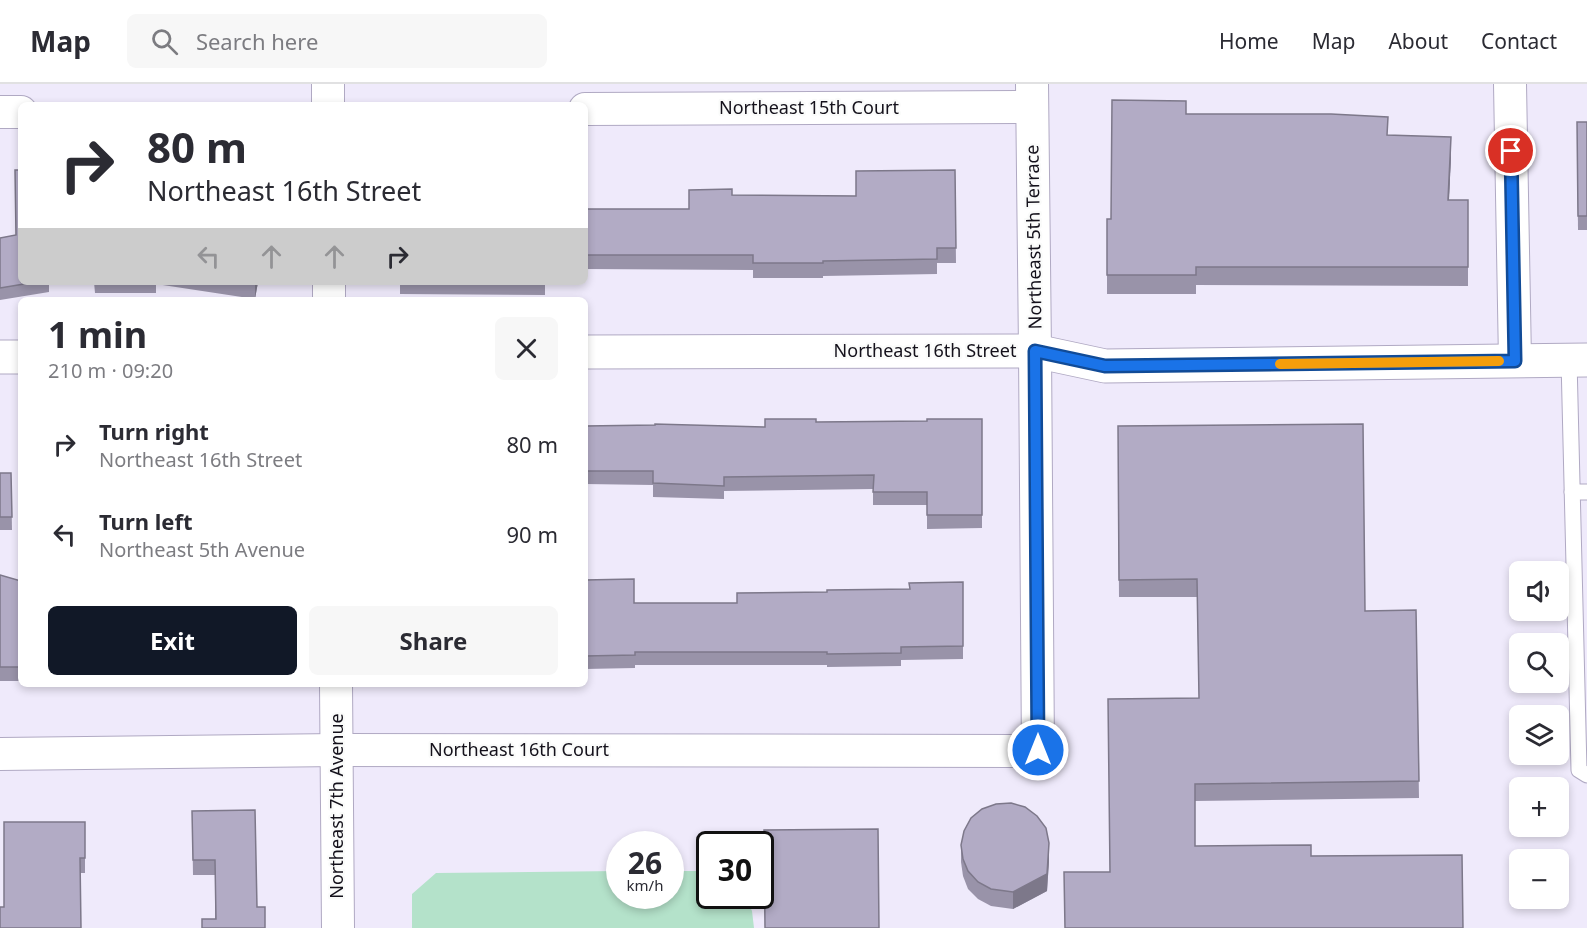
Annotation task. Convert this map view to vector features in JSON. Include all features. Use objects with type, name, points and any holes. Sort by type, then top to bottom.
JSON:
[{"type":"street","points":[[328,84],[328,102]]},
{"type":"street","points":[[1510,84],[1515,361]]},
{"type":"street","name":"Northeast 15th Court","points":[[588,109],[1032,95]]},
{"type":"street","name":"Northeast 5th Terrace","points":[[1032,95],[1038,750]]},
{"type":"street","points":[[0,112],[18,112]]},
{"type":"street","name":"Northeast 16th Street","points":[[588,352],[1035,351],[1105,366],[1578,360]]},
{"type":"street","points":[[0,357],[18,357]]},
{"type":"street","name":"Northeast 7th Avenue","points":[[336,687],[338,928]]},
{"type":"street","name":"Northeast 16th Court","points":[[0,754],[337,750],[1038,750]]},
{"type":"lane","points":[[1578,360],[1580,770],[1587,775]]},
{"type":"green space","points":[[606,871],[606,909],[684,909],[684,871],[696,871],[696,909],[751,909],[754,928],[412,928],[412,894],[436,873]]},
{"type":"building","points":[[1112,100],[1186,101],[1186,114],[1331,114],[1388,117],[1387,135],[1451,137],[1448,200],[1468,200],[1468,267],[1196,267],[1196,275],[1107,275],[1107,219],[1111,219]]},
{"type":"building","points":[[1577,122],[1587,122],[1587,216],[1578,216]]},
{"type":"building","points":[[15,170],[18,170],[18,285],[0,288],[0,238],[16,235]]},
{"type":"building","points":[[955,170],[956,248],[937,248],[937,259],[823,261],[823,263],[753,263],[753,255],[588,255],[588,209],[689,209],[689,190],[732,189],[732,195],[856,196],[856,171]]},
{"type":"building","points":[[765,419],[816,419],[816,422],[982,419],[982,515],[927,515],[927,492],[873,492],[874,475],[724,477],[724,486],[653,483],[653,471],[588,471],[588,426],[655,424],[765,427]]},
{"type":"building","points":[[1363,424],[1365,611],[1416,610],[1419,781],[1195,784],[1195,846],[1311,845],[1311,856],[1462,855],[1463,928],[1065,928],[1064,872],[1110,872],[1108,699],[1199,698],[1197,579],[1119,580],[1118,426]]},
{"type":"building","points":[[0,473],[11,473],[12,517],[0,517]]},
{"type":"building","points":[[0,575],[18,580],[18,667],[0,667]]},
{"type":"building","points":[[634,579],[634,603],[737,603],[737,593],[910,589],[909,583],[963,582],[963,646],[901,647],[901,653],[635,652],[635,655],[588,656],[588,580]]},
{"type":"building","points":[[1011,803],[1025,807],[1037,816],[1046,828],[1049,843],[1047,874],[1013,892],[991,889],[978,882],[968,871],[961,845],[964,831],[971,818],[982,809],[996,804]]},
{"type":"building","points":[[255,810],[257,907],[265,907],[265,928],[202,928],[202,919],[216,919],[215,860],[193,860],[192,811]]},
{"type":"building","points":[[4,822],[85,822],[85,858],[80,858],[81,928],[0,928],[0,907],[4,907]]},
{"type":"building","points":[[878,829],[879,928],[765,928],[765,909],[774,909],[774,831],[764,830]]},
{"type":"slow traffic","points":[[1280,364],[1499,361]]},
{"type":"route","points":[[1038,750],[1035,351],[1105,366],[1515,361],[1511,151]]}]
